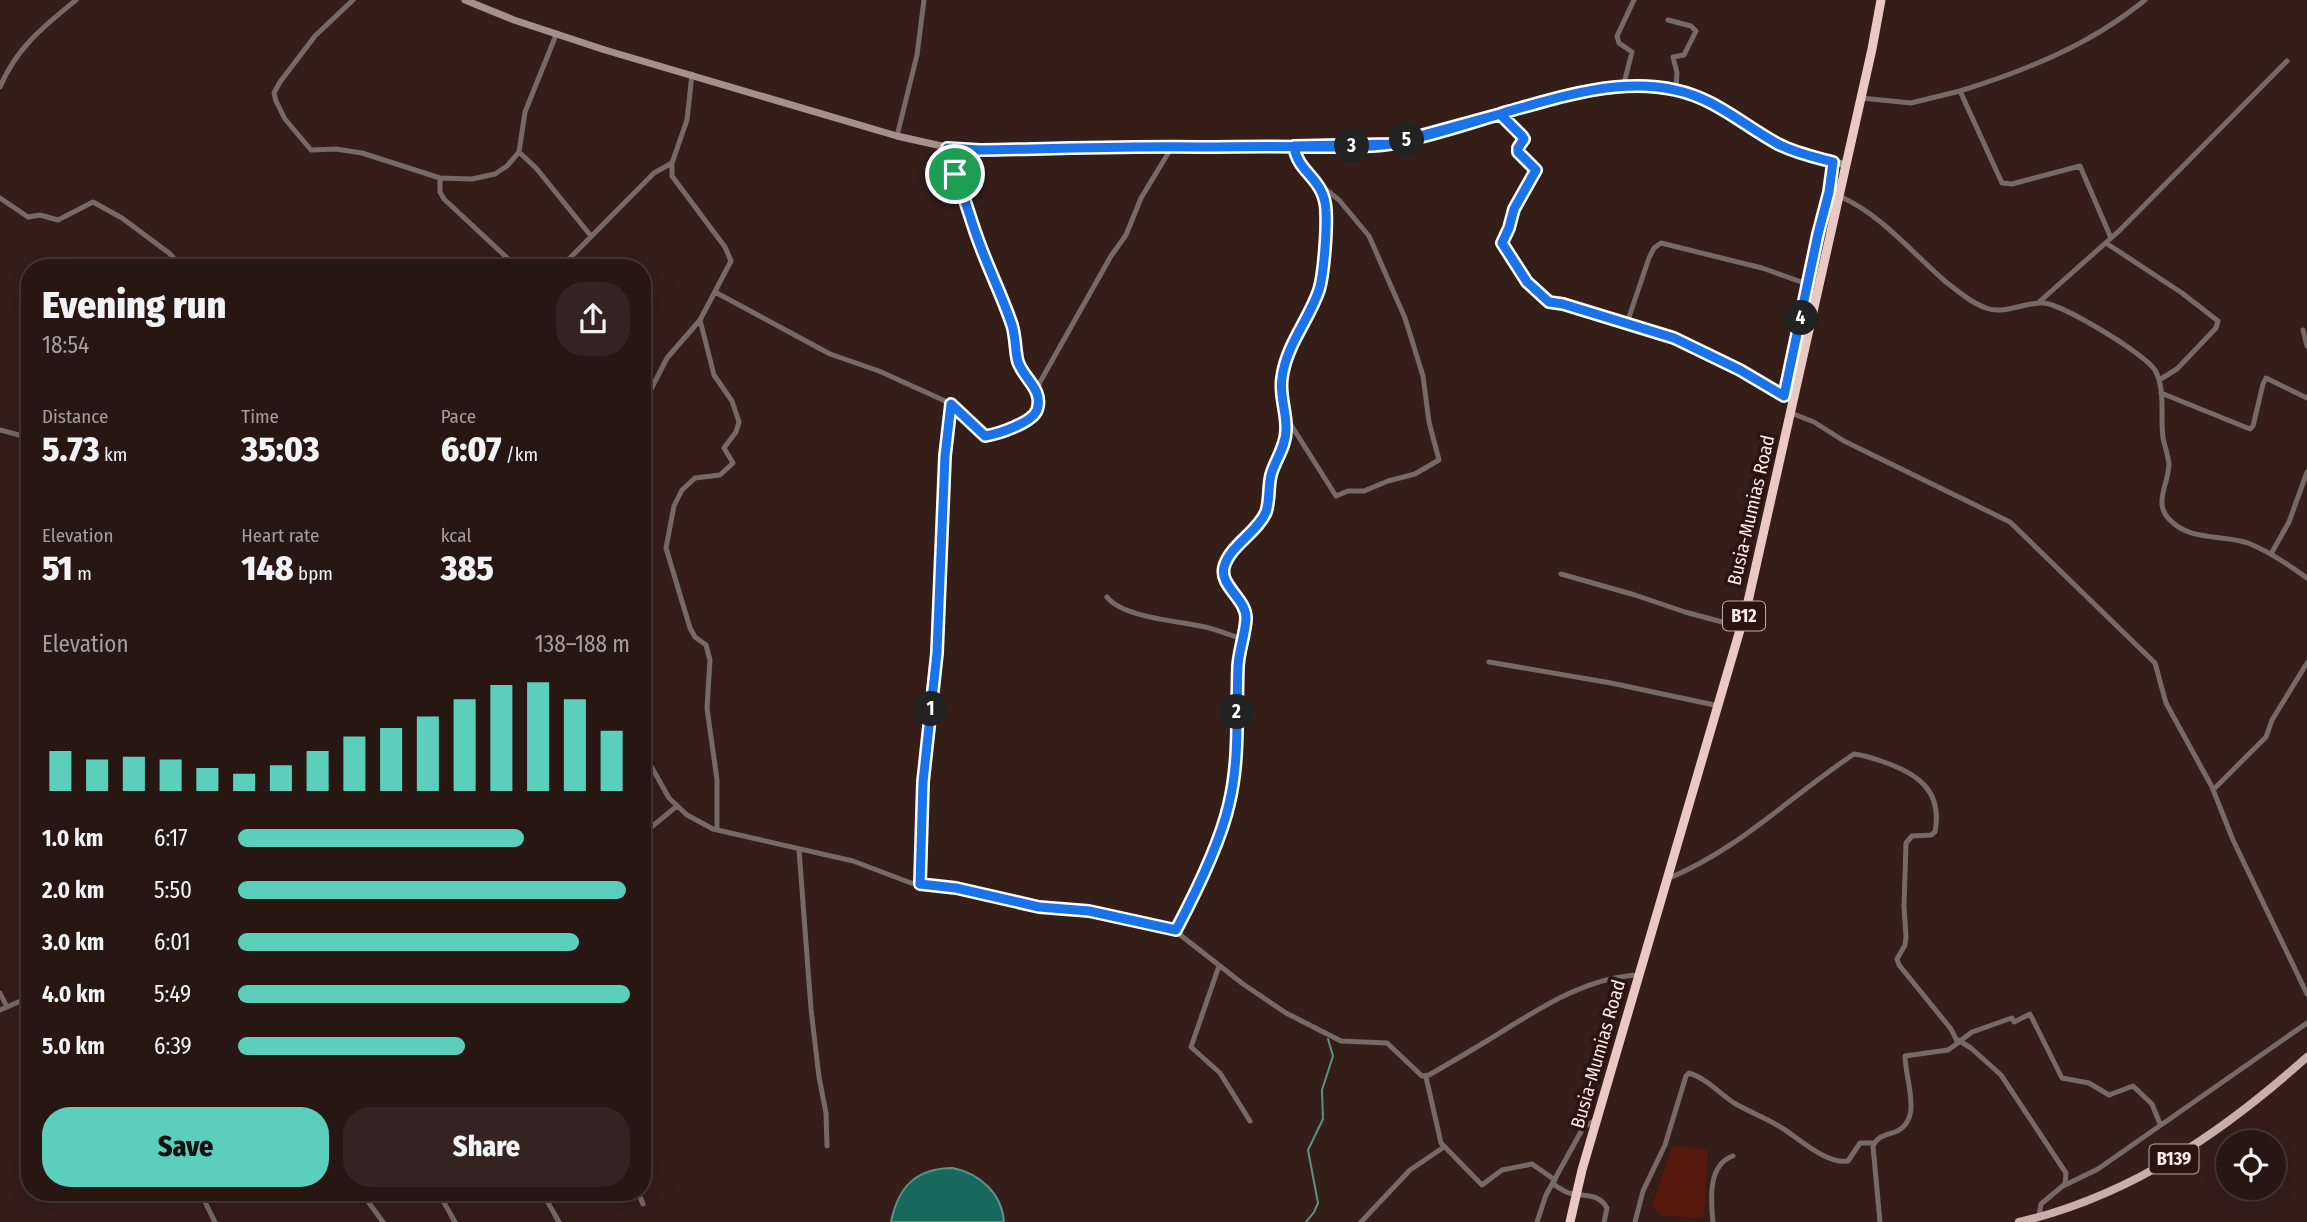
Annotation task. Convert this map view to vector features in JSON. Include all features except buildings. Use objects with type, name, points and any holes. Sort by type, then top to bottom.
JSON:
[{"type":"highway","name":"Busia-Mumias Road","points":[[1570,1222],[1597,1119],[1741,627],[1791,413],[1789,398],[1830,237],[1881,0]]},
{"type":"main road","name":"B139","points":[[2019,1222],[2113,1190],[2184,1153],[2245,1110],[2307,1057]]},
{"type":"street","points":[[0,87],[27,42],[76,0]]},
{"type":"street","points":[[353,0],[315,36],[280,82],[274,93],[278,105],[311,150],[336,149],[362,153],[440,178],[467,180],[490,175],[507,166],[519,152],[525,111],[556,34]]},
{"type":"street","points":[[465,0],[556,34],[897,136],[947,148],[980,150],[1390,144],[1579,93],[1653,86],[1697,96],[1732,114],[1786,148],[1846,164]]},
{"type":"street","points":[[897,136],[917,55],[924,0]]},
{"type":"street","points":[[1623,87],[1632,52],[1619,43],[1617,36],[1634,0]]},
{"type":"street","points":[[1861,98],[1917,102],[2031,68],[2055,57],[2145,0]]},
{"type":"street","points":[[1668,20],[1691,26],[1696,31],[1684,55],[1673,57],[1677,73],[1676,88]]},
{"type":"street","points":[[2038,303],[2109,241],[2287,61]]},
{"type":"street","points":[[651,390],[670,354],[700,320],[730,265],[730,256],[673,179],[672,163],[687,120],[692,74]]},
{"type":"street","points":[[1960,91],[2003,183],[2012,184],[2080,166],[2109,241],[2218,321],[2217,327],[2180,365],[2159,380]]},
{"type":"street","points":[[1500,114],[1524,139],[1518,152],[1536,170],[1514,209],[1502,241],[1504,249],[1527,282],[1549,302],[1674,338],[1740,370],[1789,398],[1807,284],[1829,192],[1833,162]]},
{"type":"street","points":[[1286,416],[1336,496],[1348,491],[1364,491],[1415,474],[1439,460],[1429,422],[1423,376],[1405,318],[1366,233],[1339,200],[1320,186],[1297,159],[1294,146]]},
{"type":"street","points":[[715,292],[830,354],[879,371],[951,404],[982,435],[1006,430],[1031,418],[1037,408],[1037,390],[1098,278],[1126,235],[1141,198],[1172,147]]},
{"type":"street","points":[[947,148],[980,246],[1012,326],[1018,361],[1037,390]]},
{"type":"street","points":[[519,152],[563,200],[591,236]]},
{"type":"street","points":[[569,259],[654,173],[672,163]]},
{"type":"street","points":[[440,178],[440,192],[444,200],[508,259]]},
{"type":"street","points":[[1176,930],[1192,901],[1229,805],[1236,758],[1238,667],[1245,611],[1226,580],[1224,567],[1265,513],[1271,476],[1286,439],[1282,377],[1294,338],[1318,293],[1322,274],[1326,214],[1320,186]]},
{"type":"street","points":[[1839,196],[1868,214],[1948,283],[1976,303],[1996,311],[2038,303],[2059,306],[2150,363],[2159,380],[2163,436],[2169,463],[2161,500],[2165,515],[2176,526],[2192,533],[2214,539],[2245,542],[2271,554],[2307,578]]},
{"type":"street","points":[[0,198],[28,217],[40,215],[58,220],[93,202],[122,218],[175,259]]},
{"type":"street","points":[[1818,234],[1830,237]]},
{"type":"street","points":[[1627,323],[1649,258],[1654,248],[1661,243],[1762,268],[1807,284]]},
{"type":"street","points":[[700,320],[713,362],[714,375],[731,398],[737,415],[738,428],[724,448],[733,463],[720,475],[697,477],[682,491],[674,506],[665,546],[690,628],[696,639],[705,644],[708,653],[710,669],[707,708],[717,780],[717,830]]},
{"type":"street","points":[[2303,330],[2307,346]]},
{"type":"street","points":[[2161,393],[2250,429],[2266,378],[2307,398]]},
{"type":"street","points":[[920,884],[923,782],[937,653],[945,456],[951,404]]},
{"type":"street","points":[[1791,413],[2000,516],[2016,527],[2155,663],[2166,703],[2213,790],[2233,840],[2307,994]]},
{"type":"street","points":[[0,430],[21,436]]},
{"type":"street","points":[[2271,554],[2289,523],[2307,472]]},
{"type":"street","points":[[1561,574],[1741,627]]},
{"type":"street","points":[[1107,597],[1114,605],[1133,612],[1208,627],[1242,639]]},
{"type":"street","points":[[1489,662],[1611,683],[1719,706]]},
{"type":"street","points":[[2213,790],[2266,737],[2272,720],[2307,663]]},
{"type":"street","points":[[1667,879],[1698,866],[1728,847],[1854,754],[1903,768],[1922,782],[1933,794],[1937,822],[1934,834],[1912,836],[1907,841],[1906,937],[1905,945],[1897,956],[1898,961],[1959,1041],[1980,1055],[2006,1081],[2064,1169],[2067,1177],[2063,1186]]},
{"type":"street","points":[[651,766],[665,792],[677,806],[697,821],[717,830],[853,862],[920,884],[956,888],[1039,907],[1089,911],[1176,930],[1219,966],[1276,1006],[1332,1038],[1355,1043],[1381,1042],[1390,1045],[1418,1074],[1426,1077]]},
{"type":"street","points":[[651,827],[677,806]]},
{"type":"street","points":[[799,850],[811,1009],[826,1113],[827,1146]]},
{"type":"street","points":[[1219,966],[1191,1047],[1220,1073],[1250,1121]]},
{"type":"street","points":[[1426,1077],[1524,1016],[1551,1003],[1612,979],[1639,975]]},
{"type":"street","points":[[0,993],[7,1007]]},
{"type":"street","points":[[0,1010],[21,1001]]},
{"type":"street","points":[[1634,1222],[1643,1191],[1665,1144],[1688,1073],[1698,1076],[1741,1107],[1781,1127],[1834,1160],[1848,1161],[1860,1143],[1873,1143],[1903,1129],[1909,1121],[1911,1109],[1906,1055],[1948,1050],[1956,1047],[1959,1041],[1972,1032],[2012,1018],[2014,1022],[2030,1014],[2062,1078],[2088,1083],[2107,1095],[2133,1086],[2152,1104],[2160,1124]]},
{"type":"street","points":[[2039,1216],[2038,1209],[2042,1201],[2063,1186],[2098,1169],[2307,1023]]},
{"type":"street","points":[[1426,1077],[1439,1137],[1444,1147],[1482,1185],[1505,1168],[1532,1164],[1568,1192],[1590,1195],[1604,1203],[1604,1222]]},
{"type":"street","points":[[1536,1222],[1542,1203],[1583,1128],[1597,1119]]},
{"type":"street","points":[[1873,1143],[1872,1157],[1881,1222]]},
{"type":"street","points":[[1361,1222],[1410,1170],[1444,1147]]},
{"type":"street","points":[[1713,1222],[1712,1182],[1723,1163],[1732,1156]]},
{"type":"street","points":[[204,1201],[215,1222]]},
{"type":"street","points":[[368,1201],[383,1222]]},
{"type":"street","points":[[443,1201],[454,1222]]},
{"type":"street","points":[[547,1201],[559,1222]]},
{"type":"shaded area","points":[[1673,1145],[1708,1150],[1704,1218],[1662,1216],[1652,1206]]},
{"type":"water","points":[[953,1168],[972,1175],[988,1187],[999,1203],[1004,1222],[891,1222],[898,1199],[911,1182],[929,1172]]},
{"type":"waterway","points":[[1306,1222],[1318,1203],[1308,1150],[1323,1119],[1322,1090],[1333,1056],[1328,1039]]},
{"type":"route","points":[[955,174],[947,148],[980,150],[1294,146],[1374,146],[1390,144],[1406,141],[1500,114],[1524,139],[1518,152],[1536,169],[1514,209],[1502,243],[1527,282],[1553,304],[1563,304],[1664,334],[1727,363],[1784,396],[1832,179],[1833,162],[1786,148],[1732,114],[1697,96],[1645,85],[1579,93],[1506,112],[1406,141],[1390,144],[1294,146],[1297,159],[1323,192],[1326,221],[1322,274],[1318,293],[1294,338],[1282,377],[1286,434],[1271,476],[1267,509],[1264,517],[1228,558],[1224,567],[1226,580],[1241,602],[1246,615],[1238,667],[1234,774],[1229,805],[1220,831],[1192,901],[1176,930],[1089,911],[1039,907],[956,888],[920,884],[923,782],[937,653],[948,414],[951,404],[982,435],[989,436],[1031,418],[1038,405],[1037,390],[1018,361],[1012,326],[955,174]]}]
